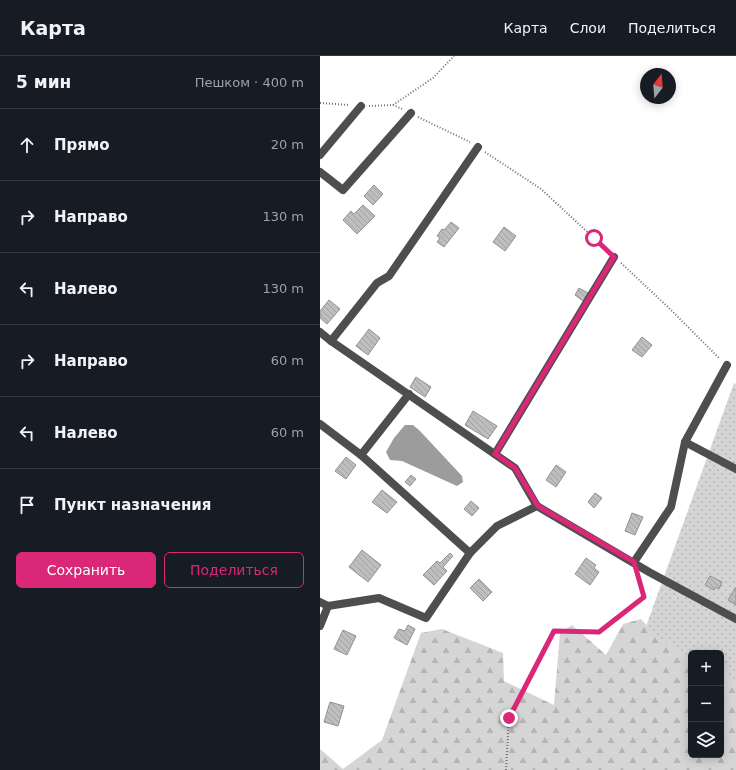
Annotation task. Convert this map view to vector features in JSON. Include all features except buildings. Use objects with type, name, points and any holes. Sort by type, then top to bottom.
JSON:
[{"type":"street","points":[[320,155],[360,106]]},
{"type":"street","points":[[320,172],[343,190],[411,113]]},
{"type":"street","points":[[331,341],[377,283],[389,276],[478,147]]},
{"type":"street","points":[[495,454],[614,257]]},
{"type":"street","points":[[320,332],[515,468],[538,506],[736,619]]},
{"type":"street","points":[[634,562],[672,507],[686,442],[727,365]]},
{"type":"street","points":[[361,455],[409,394]]},
{"type":"street","points":[[320,424],[361,455],[470,553]]},
{"type":"street","points":[[686,442],[736,469]]},
{"type":"street","points":[[320,602],[328,606],[379,598],[426,618],[470,553],[497,526],[538,506]]},
{"type":"street","points":[[320,626],[328,606]]},
{"type":"path","points":[[394,105],[433,78],[454,56]]},
{"type":"path","points":[[320,103],[360,106],[394,105],[464,138],[478,147],[541,189],[669,308],[727,365]]},
{"type":"path","points":[[506,770],[509,718],[554,631],[599,632],[644,597],[634,562]]},
{"type":"green space","points":[[734,383],[736,384],[736,695],[724,686],[724,650],[688,650],[688,662],[644,632]]},
{"type":"green space","points":[[641,619],[656,636],[686,654],[688,658],[688,758],[724,758],[724,666],[736,684],[736,770],[320,770],[320,749],[343,769],[382,740],[421,633],[442,629],[503,653],[504,681],[554,705],[560,633],[572,625],[606,655],[623,624]]},
{"type":"shaded area","points":[[405,425],[413,425],[420,431],[462,476],[463,482],[457,486],[402,461],[390,460],[386,452],[394,438]]},
{"type":"route","points":[[509,718],[554,631],[599,632],[644,597],[634,562],[538,506],[515,468],[495,454],[614,257],[594,238]]}]
